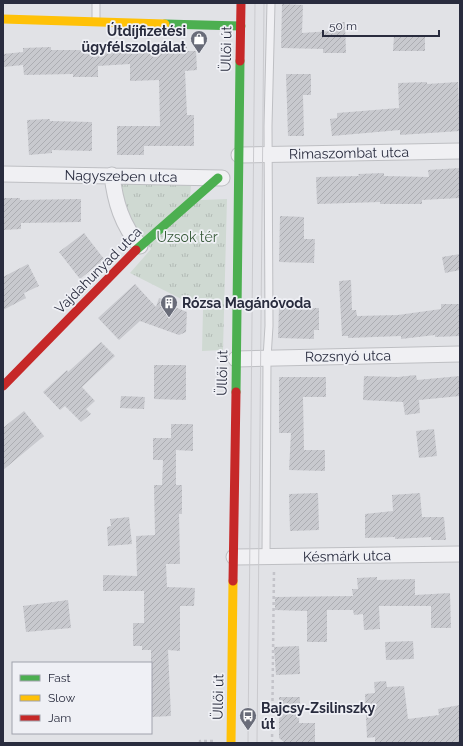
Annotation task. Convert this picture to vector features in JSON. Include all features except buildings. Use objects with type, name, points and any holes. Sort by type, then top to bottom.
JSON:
[{"type":"main road","name":"Üllői út","points":[[231,743],[241,3]]},
{"type":"main road","points":[[3,19],[96,20],[241,26]]},
{"type":"main road","name":"Vajdahunyad utca","points":[[3,386],[140,246],[218,178]]},
{"type":"street","name":"Rimaszombat utca","points":[[239,155],[460,150]]},
{"type":"street","name":"Nagyszeben utca","points":[[3,174],[239,178]]},
{"type":"street","points":[[112,175],[114,195],[121,217],[129,233],[140,246]]},
{"type":"street","name":"Rozsnyó utca","points":[[236,359],[460,354]]},
{"type":"street","name":"Késmárk utca","points":[[234,557],[460,554]]},
{"type":"lane","points":[[96,3],[96,20]]},
{"type":"lane","points":[[270,557],[267,358],[269,326],[271,3]]},
{"type":"path","points":[[270,557],[272,743]]},
{"type":"path","points":[[200,743],[200,741],[218,741]]},
{"type":"green space","name":"Uzsok tér","points":[[119,183],[191,185],[190,197],[202,200],[227,199],[223,350],[202,351],[203,310],[130,273],[151,249],[134,228],[121,205]]},
{"type":"tram line","points":[[248,743],[255,3]]},
{"type":"tram line","points":[[257,743],[264,3]]},
{"type":"traffic: fast","points":[[165,24],[241,26]]},
{"type":"traffic: fast","points":[[236,392],[240,61]]},
{"type":"traffic: fast","points":[[136,250],[218,178]]},
{"type":"traffic: slow","points":[[3,19],[165,24]]},
{"type":"traffic: slow","points":[[231,743],[233,581]]},
{"type":"traffic: jam","points":[[240,61],[241,3]]},
{"type":"traffic: jam","points":[[3,386],[136,250]]},
{"type":"traffic: jam","points":[[233,581],[236,392]]},
{"type":"place","name":"Útdíjfizetési ügyfélszolgálat","points":[[199,54]]},
{"type":"place","name":"Rózsa Magánóvoda","points":[[169,318]]},
{"type":"place","name":"Bajcsy-Zsilinszky út","points":[[248,731]]}]
